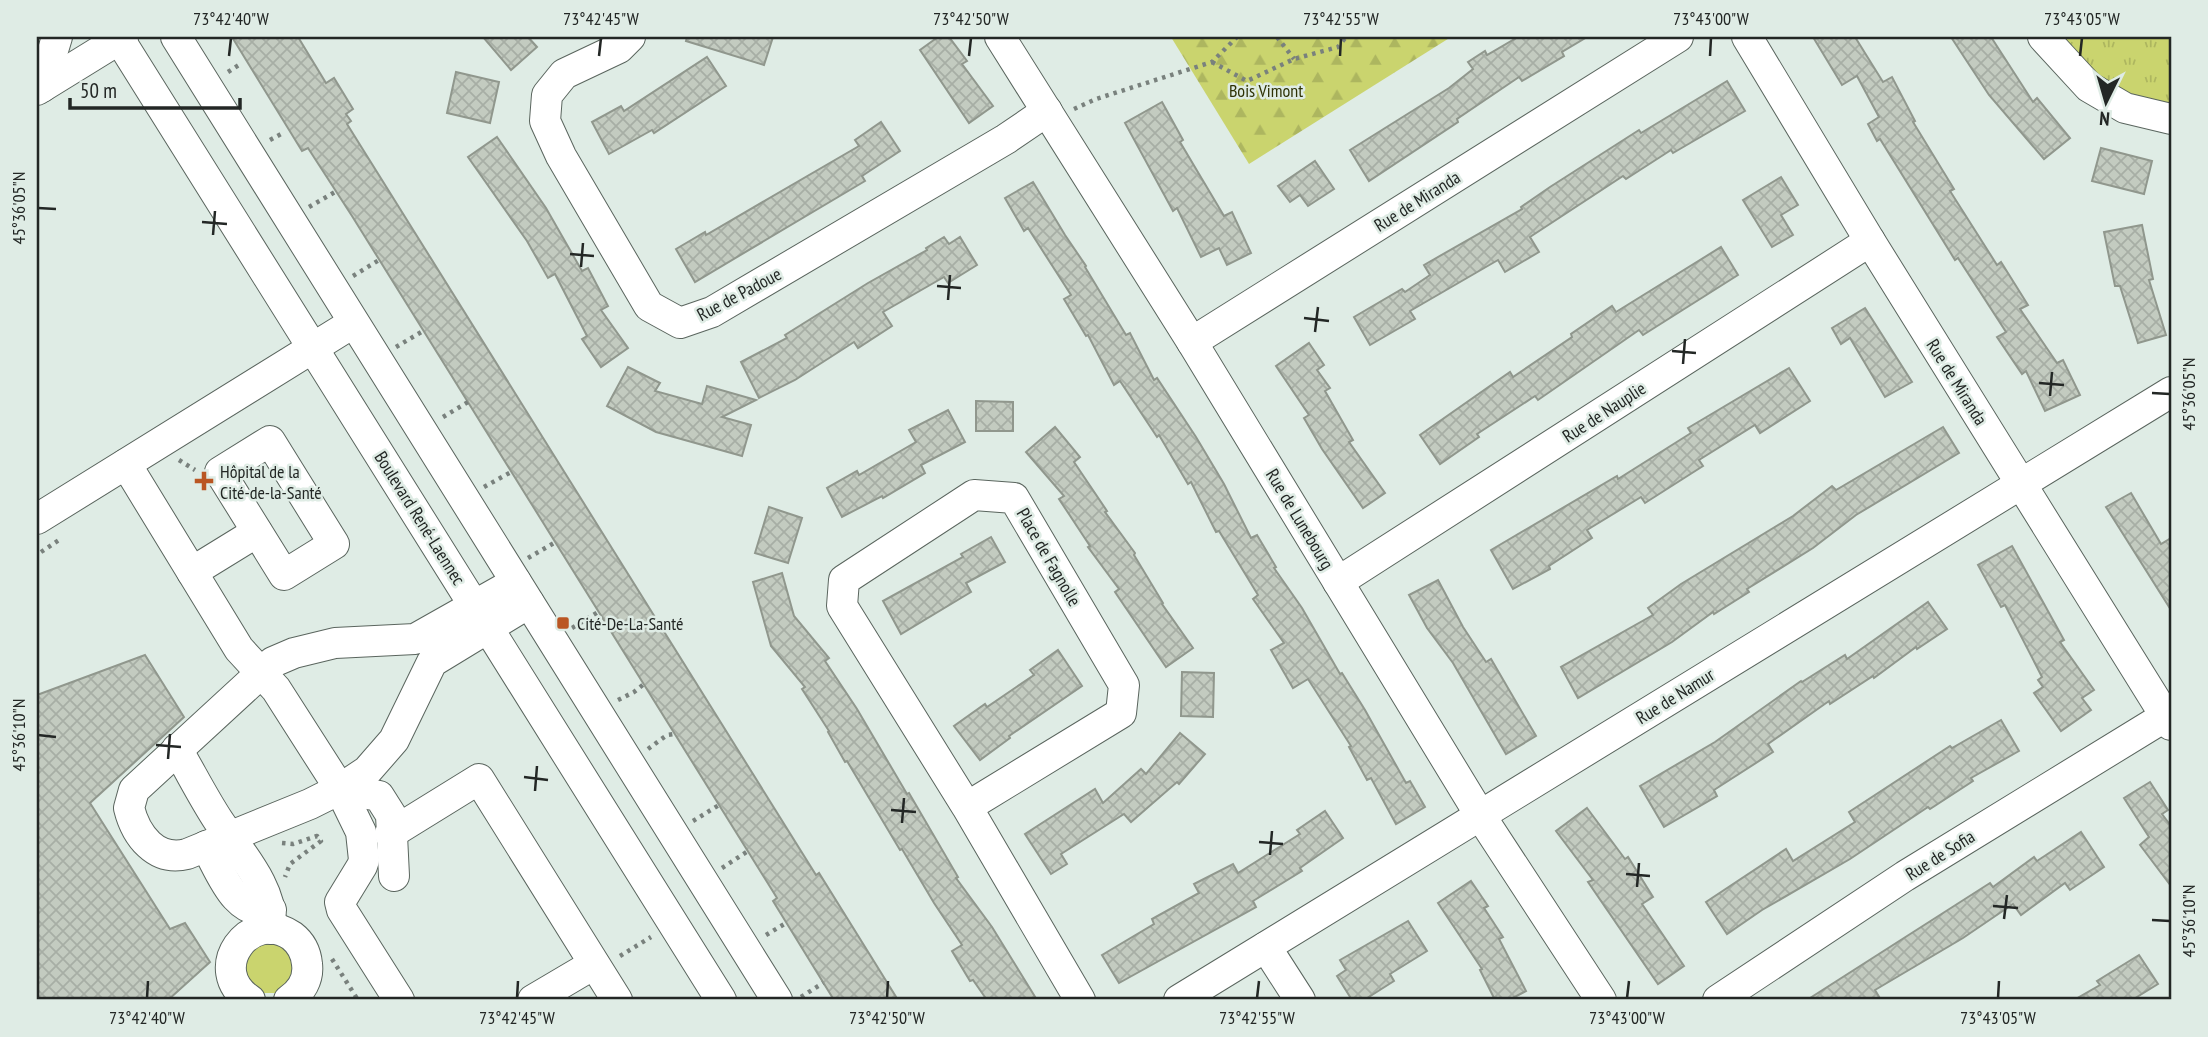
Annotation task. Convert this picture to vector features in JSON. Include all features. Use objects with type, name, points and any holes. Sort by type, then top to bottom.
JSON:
[{"type":"street","points":[[39,88],[57,37]]},
{"type":"street","points":[[176,37],[353,323],[523,582],[787,1000]]},
{"type":"street","name":"Rue de Padoue","points":[[630,37],[618,48],[564,74],[547,94],[545,121],[561,156],[649,306],[680,323],[712,312],[1050,115]]},
{"type":"street","name":"Rue de Lunebourg","points":[[1000,37],[1192,342],[1480,815],[1601,1000]]},
{"type":"street","name":"Rue de Miranda","points":[[1192,342],[1678,37]]},
{"type":"street","name":"Rue de Miranda","points":[[1747,37],[1870,242],[2168,721]]},
{"type":"street","points":[[2043,37],[2089,87],[2125,108],[2171,119]]},
{"type":"street","points":[[39,88],[120,38]]},
{"type":"street","name":"Boulevard René-Laennec","points":[[120,38],[721,1000]]},
{"type":"street","name":"Rue de Nauplie","points":[[1338,582],[1870,242]]},
{"type":"street","points":[[39,514],[353,323]]},
{"type":"street","name":"Rue de Namur","points":[[1178,1000],[2171,392]]},
{"type":"street","points":[[270,441],[334,544],[284,575],[220,472],[270,441]]},
{"type":"street","points":[[125,464],[239,649],[276,689],[340,789],[363,804],[375,823],[390,834],[394,876]]},
{"type":"street","name":"Place de Fagnolle","points":[[967,807],[1121,713],[1124,685],[1014,498],[974,495],[844,580],[842,606],[967,807],[1080,1000]]},
{"type":"street","points":[[187,565],[252,524]]},
{"type":"street","points":[[481,616],[415,639],[325,645],[282,658],[260,672],[134,790],[129,802],[130,814],[145,841],[160,854],[180,856],[310,804],[367,771],[387,751],[432,662],[481,616],[523,582]]},
{"type":"street","name":"Rue de Sofia","points":[[1718,1000],[1905,876],[2168,721]]},
{"type":"street","points":[[177,750],[218,841],[240,904],[271,920],[292,936],[306,955],[306,978],[301,988],[289,1000]]},
{"type":"street","points":[[390,834],[479,779],[608,959],[617,1000]]},
{"type":"street","points":[[340,789],[334,820],[347,842],[363,855],[362,866],[340,902],[347,918],[398,1000]]},
{"type":"street","points":[[250,1000],[235,985],[231,968],[232,957],[248,935],[271,920]]},
{"type":"street","points":[[1266,947],[1300,1000]]},
{"type":"street","points":[[533,1000],[608,959]]},
{"type":"path","points":[[1050,115],[1212,62],[1237,37]]},
{"type":"path","points":[[1277,37],[1294,59]]},
{"type":"path","points":[[1212,62],[1247,81],[1294,59],[1338,47],[1346,37]]},
{"type":"path","points":[[220,76],[242,63]]},
{"type":"path","points":[[263,144],[285,132]]},
{"type":"path","points":[[304,210],[335,191]]},
{"type":"path","points":[[348,280],[379,260]]},
{"type":"path","points":[[391,350],[423,331]]},
{"type":"path","points":[[436,421],[468,402]]},
{"type":"path","points":[[175,458],[197,471],[220,472]]},
{"type":"path","points":[[480,490],[511,472]]},
{"type":"path","points":[[523,582],[554,543]]},
{"type":"path","points":[[41,552],[50,546]]},
{"type":"path","points":[[568,631],[598,612]]},
{"type":"path","points":[[612,703],[644,684]]},
{"type":"path","points":[[643,752],[667,735],[674,734]]},
{"type":"path","points":[[688,824],[719,805]]},
{"type":"path","points":[[276,842],[293,844],[317,836],[321,841],[290,864],[284,881]]},
{"type":"path","points":[[718,871],[748,851]]},
{"type":"path","points":[[760,939],[786,923]]},
{"type":"path","points":[[608,959],[658,933]]},
{"type":"path","points":[[787,1000],[823,983]]},
{"type":"green space","name":"Bois Vimont","points":[[1171,37],[1451,37],[1249,164]]},
{"type":"green space","points":[[2043,37],[2171,37],[2171,119],[2125,108]]},
{"type":"green space","points":[[256,942],[286,944],[297,973],[278,993],[260,993],[241,969]]},
{"type":"building","points":[[232,37],[298,37],[326,83],[334,78],[353,109],[346,114],[351,121],[347,124],[816,875],[819,873],[898,1000],[834,1000],[773,901],[777,898],[352,216],[308,148],[302,151]]},
{"type":"building","points":[[483,37],[528,37],[537,47],[511,70]]},
{"type":"building","points":[[687,37],[773,37],[764,65],[686,41]]},
{"type":"building","points":[[938,37],[949,37],[967,61],[962,64],[993,106],[969,123],[920,50]]},
{"type":"building","points":[[1518,37],[1587,37],[1562,52],[1564,56],[1522,81],[1519,77],[1457,119],[1458,122],[1369,181],[1350,150],[1449,88],[1473,69],[1468,62],[1485,51],[1487,55]]},
{"type":"building","points":[[1813,37],[1855,37],[1883,82],[1892,77],[1915,121],[1913,122],[1954,189],[1950,191],[1997,265],[2001,262],[2028,305],[2020,309],[2057,363],[2063,360],[2080,395],[2045,411],[2026,371],[2022,374],[1997,337],[2006,332],[1958,258],[1955,260],[1880,139],[1877,141],[1868,124],[1879,117],[1857,76],[1842,85]]},
{"type":"building","points":[[1951,37],[1991,37],[2033,102],[2037,98],[2070,138],[2044,159],[1989,95]]},
{"type":"building","points":[[707,57],[726,86],[654,133],[652,130],[609,154],[592,122],[621,106],[624,111]]},
{"type":"building","points":[[456,72],[499,82],[490,123],[447,113]]},
{"type":"building","points":[[1727,81],[1745,111],[1673,153],[1671,150],[1626,179],[1623,176],[1530,237],[1539,252],[1505,272],[1498,260],[1410,311],[1415,319],[1370,345],[1354,317],[1402,289],[1405,292],[1430,275],[1424,265],[1522,209],[1521,207],[1550,187],[1639,130],[1641,133]]},
{"type":"building","points":[[1162,102],[1183,140],[1180,142],[1224,216],[1232,212],[1251,253],[1227,265],[1219,248],[1201,257],[1177,208],[1173,211],[1125,123]]},
{"type":"building","points":[[881,122],[900,151],[862,176],[865,181],[695,282],[676,249],[705,232],[706,235],[859,146],[855,140]]},
{"type":"building","points":[[497,137],[546,208],[582,271],[588,268],[608,306],[601,310],[628,348],[601,367],[582,339],[587,336],[555,274],[548,278],[527,241],[468,157]]},
{"type":"building","points":[[2101,148],[2152,161],[2144,194],[2092,181]]},
{"type":"building","points":[[1315,161],[1334,189],[1308,206],[1300,195],[1290,202],[1278,186]]},
{"type":"building","points":[[1781,177],[1798,205],[1781,215],[1793,235],[1772,247],[1743,200]]},
{"type":"building","points":[[1033,182],[1126,335],[1130,333],[1154,380],[1157,378],[1196,437],[1224,484],[1251,538],[1257,535],[1276,567],[1274,568],[1365,710],[1406,783],[1410,781],[1425,807],[1396,824],[1371,778],[1367,780],[1349,747],[1351,746],[1308,679],[1293,688],[1271,650],[1284,643],[1253,599],[1258,595],[1219,531],[1216,532],[1191,482],[1188,484],[1159,435],[1157,437],[1120,381],[1114,385],[1088,335],[1086,336],[1064,299],[1071,295],[1028,228],[1024,231],[1005,198]]},
{"type":"building","points":[[2142,225],[2153,279],[2149,280],[2166,335],[2138,343],[2120,286],[2115,286],[2104,232]]},
{"type":"building","points":[[944,237],[949,244],[960,237],[977,265],[948,283],[944,277],[883,312],[892,326],[858,348],[854,342],[795,380],[759,398],[741,362],[787,338],[785,335],[927,250],[926,248]]},
{"type":"building","points":[[1721,247],[1738,275],[1643,335],[1639,330],[1538,400],[1535,396],[1477,434],[1479,437],[1440,464],[1420,435],[1510,372],[1513,377],[1612,306],[1616,312]]},
{"type":"building","points":[[1865,308],[1912,382],[1885,397],[1850,338],[1841,344],[1832,328]]},
{"type":"building","points":[[1309,343],[1324,365],[1317,370],[1330,388],[1325,391],[1353,440],[1349,442],[1385,493],[1363,508],[1322,449],[1304,418],[1309,415],[1276,366]]},
{"type":"building","points":[[628,367],[660,383],[655,391],[702,404],[707,386],[756,400],[722,417],[751,425],[742,456],[656,432],[607,406]]},
{"type":"building","points":[[1789,368],[1810,401],[1760,433],[1755,425],[1699,460],[1703,466],[1645,503],[1641,497],[1587,530],[1592,538],[1549,566],[1550,569],[1513,589],[1491,550],[1617,476],[1618,479],[1691,433],[1688,428]]},
{"type":"building","points":[[976,401],[1013,402],[1013,431],[976,431]]},
{"type":"building","points":[[948,410],[965,442],[921,465],[925,473],[883,498],[882,496],[842,517],[827,488],[857,471],[859,475],[916,442],[909,430]]},
{"type":"building","points":[[1055,427],[1080,457],[1074,462],[1135,553],[1162,604],[1193,648],[1166,667],[1115,592],[1119,589],[1088,547],[1090,546],[1059,499],[1064,496],[1026,452]]},
{"type":"building","points":[[1943,427],[1959,453],[1856,515],[1813,548],[1747,589],[1749,592],[1714,614],[1713,612],[1672,642],[1578,698],[1561,667],[1653,615],[1648,608],[1681,584],[1793,516],[1832,486],[1836,490]]},
{"type":"building","points":[[2131,493],[2161,544],[2171,538],[2171,610],[2106,507]]},
{"type":"building","points":[[769,507],[802,518],[788,563],[755,553]]},
{"type":"building","points":[[991,537],[1005,562],[966,583],[971,592],[901,634],[883,601],[963,557],[961,554]]},
{"type":"building","points":[[2012,546],[2064,640],[2060,642],[2094,690],[2082,698],[2091,710],[2061,731],[2034,693],[2043,687],[2038,680],[2042,677],[2005,605],[2001,607],[1978,565]]},
{"type":"building","points":[[782,573],[794,616],[829,658],[825,661],[907,794],[909,793],[958,877],[956,878],[992,927],[1037,1000],[987,1000],[973,980],[970,981],[952,951],[962,945],[902,849],[900,850],[847,761],[845,762],[802,689],[805,687],[771,646],[753,582]]},
{"type":"building","points":[[1438,580],[1463,627],[1486,662],[1491,659],[1536,736],[1506,754],[1453,663],[1427,628],[1409,595]]},
{"type":"building","points":[[1928,602],[1947,629],[1917,649],[1916,647],[1874,678],[1873,676],[1830,704],[1829,701],[1768,744],[1773,752],[1714,790],[1717,796],[1664,827],[1640,786],[1715,742],[1801,681],[1845,655],[1847,659]]},
{"type":"building","points":[[1058,650],[1082,686],[1009,736],[1010,738],[980,760],[954,726],[1034,675],[1030,670]]},
{"type":"building","points":[[145,655],[184,717],[90,803],[170,929],[185,923],[210,962],[168,1000],[37,1000],[37,695]]},
{"type":"building","points":[[1182,672],[1214,673],[1213,717],[1181,716]]},
{"type":"building","points":[[2001,720],[2019,751],[1971,778],[1973,781],[1930,809],[1928,807],[1850,859],[1762,910],[1727,934],[1706,902],[1786,849],[1793,861],[1855,822],[1849,812],[1950,746],[1952,748]]},
{"type":"building","points":[[1180,733],[1205,754],[1179,784],[1177,782],[1131,822],[1124,814],[1061,854],[1067,864],[1051,874],[1025,834],[1095,789],[1103,803],[1141,769],[1146,774]]},
{"type":"building","points":[[2150,782],[2168,810],[2162,814],[2171,826],[2171,886],[2140,845],[2149,837],[2124,798]]},
{"type":"building","points":[[1587,808],[1625,859],[1628,857],[1653,897],[1642,904],[1684,966],[1658,984],[1588,882],[1593,880],[1556,831]]},
{"type":"building","points":[[1325,811],[1343,838],[1300,868],[1302,871],[1253,901],[1256,907],[1119,983],[1102,955],[1154,924],[1152,919],[1199,893],[1194,884],[1233,864],[1238,873],[1300,834],[1297,830]]},
{"type":"building","points":[[2081,832],[2104,867],[2070,890],[2065,883],[2021,915],[2013,904],[1963,938],[1875,990],[1881,1000],[1807,1000],[1990,883],[1993,887],[2034,857],[2037,861]]},
{"type":"building","points":[[1471,881],[1488,906],[1484,908],[1503,937],[1499,939],[1526,991],[1509,1000],[1495,1000],[1480,970],[1482,969],[1438,903]]},
{"type":"building","points":[[1408,921],[1427,951],[1390,974],[1394,981],[1364,1000],[1352,1000],[1337,976],[1346,970],[1340,960]]},
{"type":"building","points":[[2139,955],[2158,984],[2132,1000],[2074,1000],[2100,985],[2097,981]]},
{"type":"place","name":"Hôpital de la Cité-de-la-Santé","points":[[204,481]]},
{"type":"place","name":"Cité-De-La-Santé","points":[[563,623]]}]
